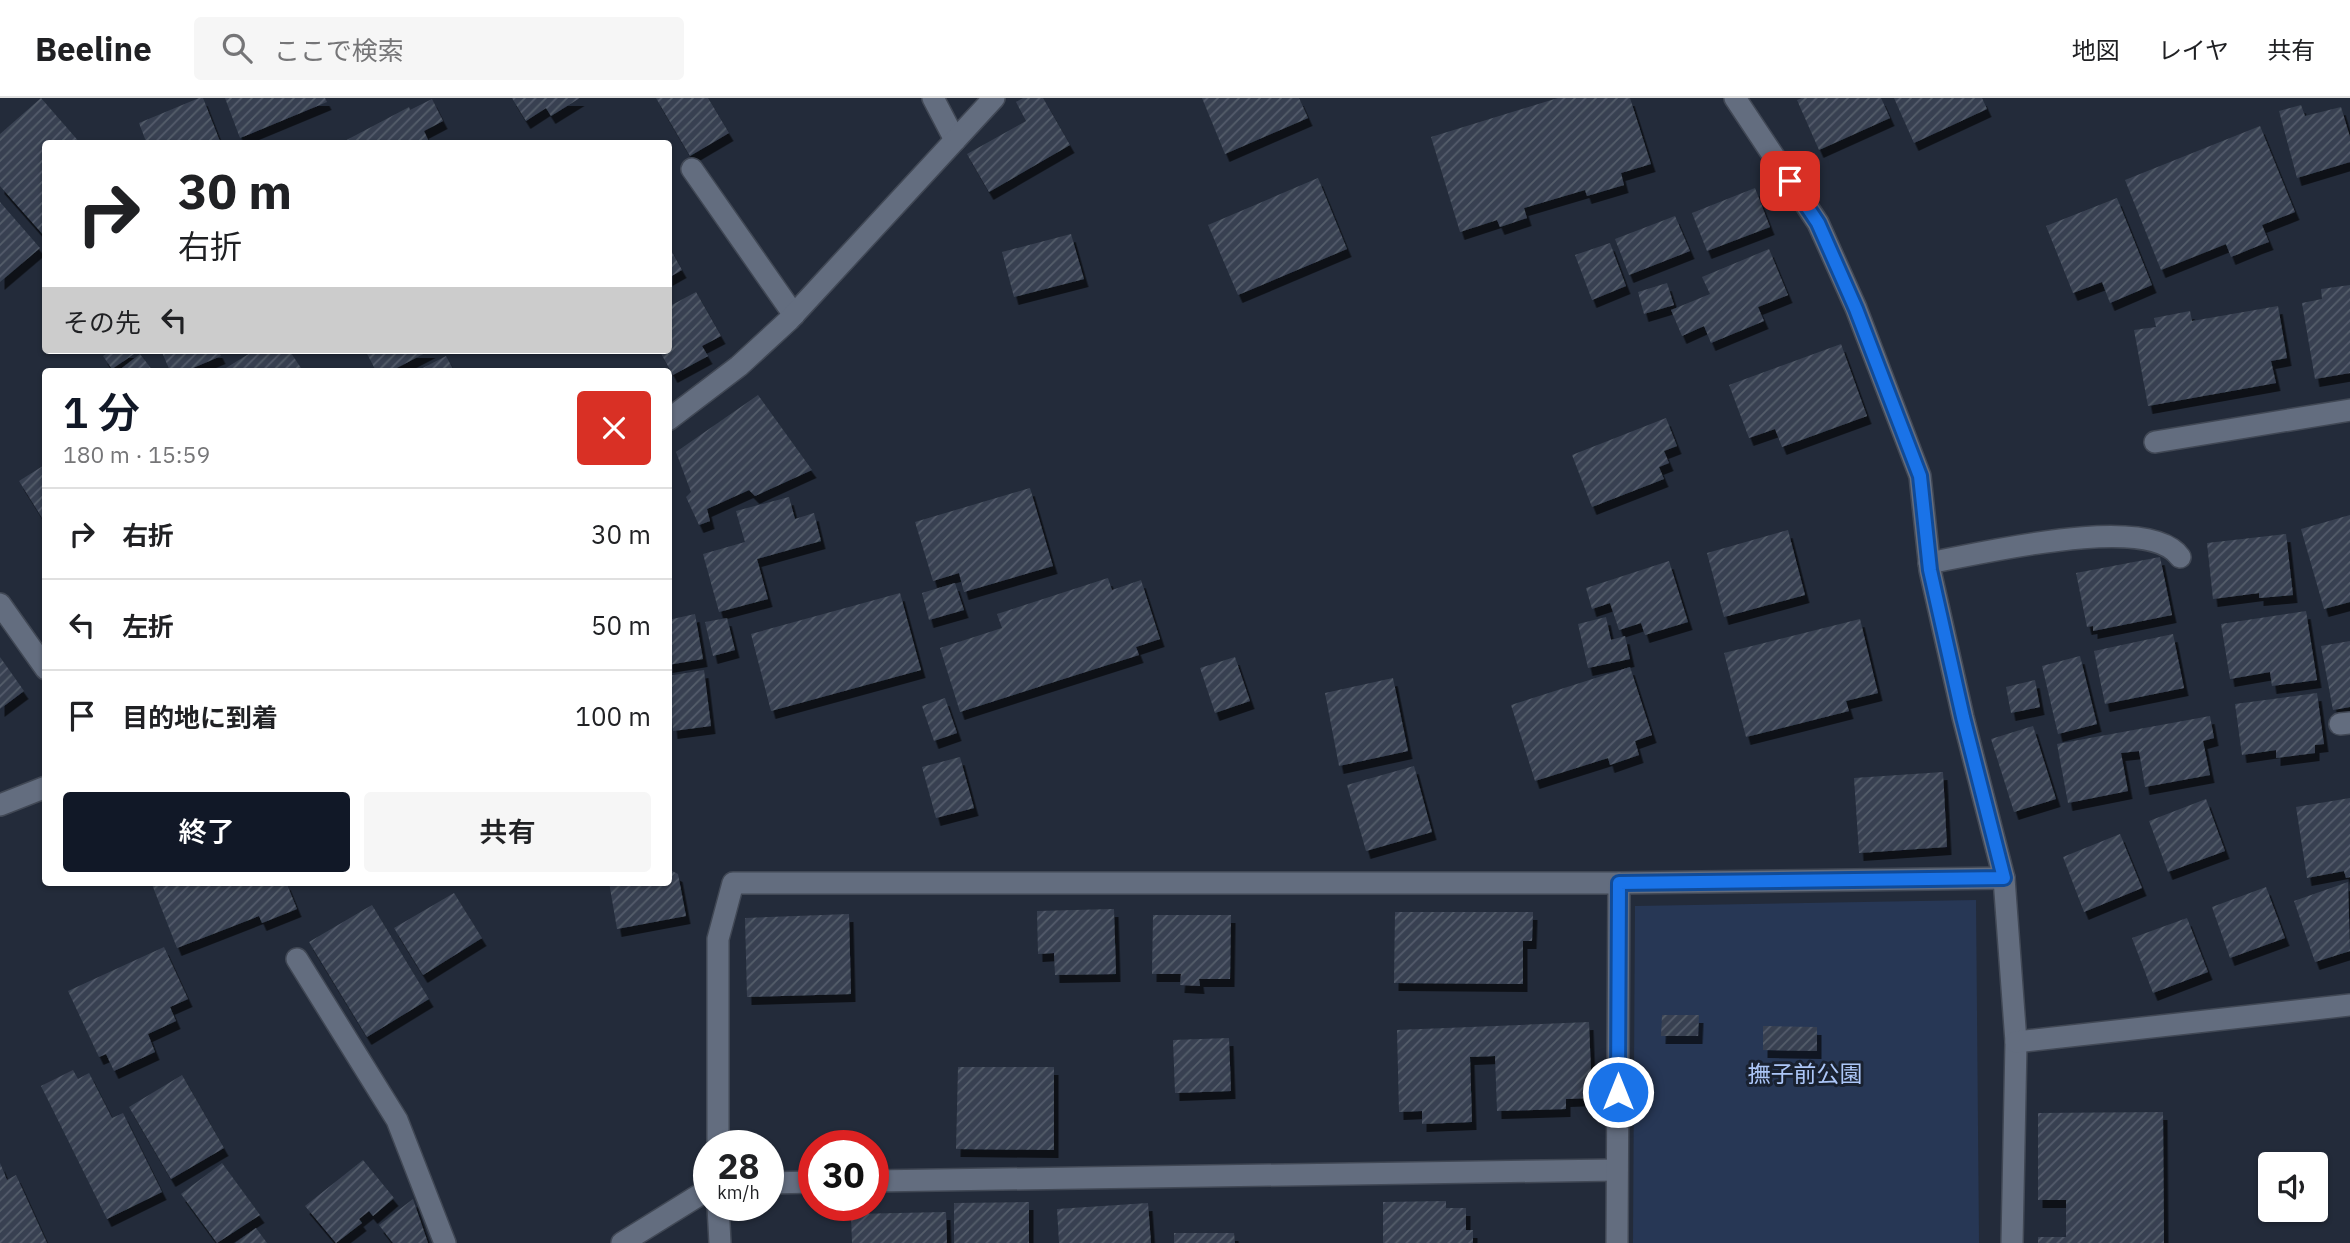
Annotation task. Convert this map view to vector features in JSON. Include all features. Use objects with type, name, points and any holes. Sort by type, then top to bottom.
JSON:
[{"type":"street","points":[[933,98],[955,140]]},
{"type":"street","points":[[672,416],[740,366],[794,315],[994,98]]},
{"type":"street","points":[[1735,98],[1818,223],[1856,309],[1920,476],[1929,563],[1963,717],[2004,878],[2016,1042],[2012,1243]]},
{"type":"street","points":[[692,169],[794,315]]},
{"type":"street","points":[[2155,442],[2350,410]]},
{"type":"street","points":[[1929,563],[2097,535],[2164,542],[2180,556]]},
{"type":"street","points":[[0,604],[42,663]]},
{"type":"street","points":[[0,805],[42,789]]},
{"type":"street","points":[[718,1130],[718,939],[733,883],[1619,883],[2004,878]]},
{"type":"street","points":[[1617,1243],[1619,883]]},
{"type":"street","points":[[298,959],[397,1120],[445,1243]]},
{"type":"street","points":[[2016,1042],[2350,1005]]},
{"type":"street","points":[[889,1181],[1617,1170]]},
{"type":"street","points":[[622,1243],[693,1199]]},
{"type":"street","points":[[718,1221],[719,1243]]},
{"type":"green space","name":"撫子前公園","points":[[1976,900],[1979,1243],[1633,1243],[1635,906]]},
{"type":"building","points":[[41,98],[78,140],[42,140],[42,233],[0,186],[0,134]]},
{"type":"building","points":[[203,98],[219,140],[145,140],[139,123]]},
{"type":"building","points":[[225,98],[325,98],[327,102],[240,138]]},
{"type":"building","points":[[512,98],[580,98],[551,116],[546,108],[526,121]]},
{"type":"building","points":[[656,98],[708,98],[729,133],[690,156]]},
{"type":"building","points":[[1023,98],[1043,98],[1070,145],[989,192],[967,154],[1026,121],[1016,102]]},
{"type":"building","points":[[1202,98],[1299,98],[1308,118],[1225,154]]},
{"type":"building","points":[[1558,98],[1630,98],[1651,164],[1621,173],[1624,185],[1587,196],[1585,190],[1524,208],[1527,218],[1500,227],[1497,220],[1460,232],[1431,137]]},
{"type":"building","points":[[1881,98],[1890,118],[1819,150],[1797,100]]},
{"type":"building","points":[[1894,98],[1982,98],[1987,109],[1914,143]]},
{"type":"building","points":[[432,99],[443,121],[424,131],[428,140],[347,140],[409,107],[410,110]]},
{"type":"building","points":[[2301,105],[2305,116],[2341,107],[2350,137],[2350,162],[2297,178],[2279,111]]},
{"type":"building","points":[[2260,126],[2295,212],[2262,225],[2269,242],[2231,257],[2226,244],[2161,270],[2125,180]]},
{"type":"building","points":[[1318,178],[1347,249],[1238,295],[1208,225]]},
{"type":"building","points":[[1755,188],[1770,227],[1707,251],[1692,213]]},
{"type":"building","points":[[2117,198],[2152,285],[2110,303],[2102,282],[2073,293],[2046,226]]},
{"type":"building","points":[[0,202],[40,248],[0,282]]},
{"type":"building","points":[[1675,216],[1690,251],[1629,275],[1615,239]]},
{"type":"building","points":[[1071,234],[1084,279],[1014,297],[1002,252]]},
{"type":"building","points":[[1610,243],[1626,286],[1592,300],[1575,255]]},
{"type":"building","points":[[1769,249],[1788,295],[1758,307],[1764,321],[1711,343],[1704,326],[1682,336],[1671,310],[1710,294],[1702,277]]},
{"type":"building","points":[[672,252],[682,270],[672,276]]},
{"type":"building","points":[[1667,283],[1674,305],[1644,314],[1638,292]]},
{"type":"building","points":[[2350,285],[2350,373],[2315,379],[2302,303],[2322,299],[2321,289]]},
{"type":"building","points":[[696,292],[721,336],[702,346],[708,356],[673,375],[672,368],[669,368],[661,354],[672,354],[672,305]]},
{"type":"building","points":[[2278,306],[2287,358],[2271,361],[2276,383],[2148,406],[2134,330],[2156,327],[2154,318],[2190,311],[2192,321]]},
{"type":"building","points":[[1841,344],[1867,416],[1782,447],[1775,429],[1749,438],[1729,385]]},
{"type":"building","points":[[106,354],[134,354],[113,368],[103,356]]},
{"type":"building","points":[[140,354],[151,368],[122,368]]},
{"type":"building","points":[[163,354],[221,356],[193,368],[169,368]]},
{"type":"building","points":[[249,354],[292,354],[301,368],[226,368]]},
{"type":"building","points":[[367,354],[423,354],[397,368],[374,368]]},
{"type":"building","points":[[446,356],[452,368],[423,368]]},
{"type":"building","points":[[758,395],[812,470],[755,496],[749,490],[707,509],[710,521],[699,525],[686,497],[691,492],[676,452]]},
{"type":"building","points":[[1666,418],[1677,446],[1664,451],[1669,463],[1659,467],[1664,479],[1592,507],[1572,455]]},
{"type":"building","points":[[42,467],[42,518],[19,481]]},
{"type":"building","points":[[1030,488],[1053,566],[964,592],[959,573],[933,581],[915,522]]},
{"type":"building","points":[[789,497],[795,519],[814,513],[821,541],[757,559],[768,599],[719,612],[703,554],[745,542],[736,511]]},
{"type":"building","points":[[2350,515],[2350,602],[2324,609],[2301,529]]},
{"type":"building","points":[[1788,530],[1805,595],[1724,617],[1707,553]]},
{"type":"building","points":[[2286,534],[2293,595],[2259,598],[2259,593],[2213,599],[2207,543]]},
{"type":"building","points":[[2160,557],[2172,615],[2093,631],[2093,626],[2087,627],[2076,573]]},
{"type":"building","points":[[1669,561],[1688,622],[1645,635],[1641,623],[1619,630],[1610,603],[1592,609],[1586,588]]},
{"type":"building","points":[[1108,578],[1112,590],[1141,580],[1160,639],[1136,647],[1139,655],[960,712],[940,648],[1002,628],[997,614]]},
{"type":"building","points":[[955,583],[964,610],[929,620],[922,593]]},
{"type":"building","points":[[900,593],[921,670],[771,711],[751,634]]},
{"type":"building","points":[[2306,611],[2317,680],[2272,686],[2270,672],[2230,679],[2221,624]]},
{"type":"building","points":[[695,614],[703,659],[672,664],[672,619]]},
{"type":"building","points":[[1606,617],[1611,640],[1625,636],[1630,659],[1588,668],[1578,624]]},
{"type":"building","points":[[727,618],[735,650],[713,656],[705,622]]},
{"type":"building","points":[[1860,619],[1878,693],[1846,701],[1849,711],[1746,737],[1724,653]]},
{"type":"building","points":[[2173,634],[2184,688],[2105,704],[2094,651]]},
{"type":"building","points":[[2350,641],[2350,707],[2333,710],[2321,646]]},
{"type":"building","points":[[2080,656],[2097,724],[2058,734],[2042,666]]},
{"type":"building","points":[[0,657],[24,691],[0,709]]},
{"type":"building","points":[[1235,657],[1250,701],[1215,713],[1200,668]]},
{"type":"building","points":[[1630,667],[1652,735],[1635,741],[1639,755],[1610,765],[1608,758],[1535,781],[1511,705]]},
{"type":"building","points":[[704,670],[711,726],[673,731],[672,675]]},
{"type":"building","points":[[1393,678],[1408,751],[1339,766],[1325,693]]},
{"type":"building","points":[[2035,680],[2040,707],[2011,713],[2006,687]]},
{"type":"building","points":[[2317,693],[2324,744],[2315,745],[2315,753],[2276,758],[2276,750],[2242,755],[2235,704]]},
{"type":"building","points":[[945,698],[957,733],[934,741],[922,706]]},
{"type":"building","points":[[2210,716],[2214,738],[2203,741],[2210,775],[2145,787],[2139,751],[2121,753],[2128,791],[2068,803],[2057,744]]},
{"type":"building","points":[[2033,726],[2056,799],[2014,812],[1991,739]]},
{"type":"building","points":[[960,757],[974,808],[936,818],[922,767]]},
{"type":"building","points":[[1414,766],[1432,832],[1366,851],[1347,785]]},
{"type":"building","points":[[1943,772],[1947,847],[1859,853],[1854,778]]},
{"type":"building","points":[[2350,798],[2350,877],[2346,878],[2344,871],[2307,878],[2296,807]]},
{"type":"building","points":[[2206,799],[2225,851],[2168,872],[2149,821]]},
{"type":"building","points":[[2120,834],[2142,888],[2084,912],[2063,857]]},
{"type":"building","points":[[672,871],[678,874],[686,916],[617,929],[610,886],[672,886]]},
{"type":"building","points":[[2348,882],[2350,951],[2315,962],[2294,901]]},
{"type":"building","points":[[153,886],[288,886],[297,909],[262,923],[259,916],[177,948]]},
{"type":"building","points":[[2266,887],[2285,938],[2230,958],[2212,907]]},
{"type":"building","points":[[454,893],[482,938],[423,975],[394,928]]},
{"type":"building","points":[[372,905],[429,999],[367,1037],[309,942]]},
{"type":"building","points":[[1114,909],[1116,974],[1055,975],[1054,953],[1038,954],[1037,911]]},
{"type":"building","points":[[1395,912],[1533,912],[1532,941],[1523,941],[1523,984],[1394,983]]},
{"type":"building","points":[[849,914],[851,994],[747,997],[745,918]]},
{"type":"building","points":[[1153,915],[1231,915],[1230,979],[1199,979],[1200,986],[1180,985],[1181,974],[1152,974]]},
{"type":"building","points":[[2187,918],[2208,972],[2153,993],[2132,938]]},
{"type":"building","points":[[164,947],[188,999],[170,1007],[176,1021],[148,1034],[155,1052],[114,1071],[106,1054],[99,1057],[68,991]]},
{"type":"building","points":[[1662,1015],[1699,1015],[1698,1036],[1661,1036]]},
{"type":"building","points":[[1589,1022],[1592,1098],[1566,1099],[1566,1109],[1497,1111],[1495,1056],[1470,1057],[1472,1122],[1422,1124],[1422,1111],[1399,1112],[1397,1030]]},
{"type":"building","points":[[1763,1026],[1817,1027],[1817,1051],[1763,1050]]},
{"type":"building","points":[[1229,1038],[1231,1091],[1175,1093],[1173,1040]]},
{"type":"building","points":[[958,1067],[1054,1067],[1054,1150],[956,1149]]},
{"type":"building","points":[[73,1070],[78,1079],[89,1073],[112,1118],[123,1113],[162,1192],[107,1219],[41,1086]]},
{"type":"building","points":[[182,1075],[224,1148],[171,1179],[129,1107]]},
{"type":"building","points":[[2163,1112],[2164,1243],[2038,1243],[2038,1237],[2066,1237],[2066,1200],[2038,1200],[2038,1113]]},
{"type":"building","points":[[363,1160],[394,1198],[373,1216],[369,1211],[359,1219],[362,1223],[336,1243],[305,1206]]},
{"type":"building","points":[[0,1163],[7,1180],[16,1175],[47,1243],[0,1243]]},
{"type":"building","points":[[222,1163],[260,1215],[217,1243],[181,1194]]},
{"type":"building","points":[[413,1199],[428,1243],[393,1243],[379,1225]]},
{"type":"building","points":[[1446,1201],[1446,1208],[1466,1208],[1466,1230],[1473,1230],[1473,1243],[1383,1243],[1383,1202]]},
{"type":"building","points":[[1029,1202],[1029,1243],[954,1243],[954,1203]]},
{"type":"building","points":[[1148,1203],[1151,1243],[1059,1243],[1057,1209]]},
{"type":"building","points":[[946,1212],[947,1243],[852,1243],[851,1221],[889,1221],[889,1213]]},
{"type":"building","points":[[256,1228],[267,1243],[235,1243]]},
{"type":"building","points":[[1174,1233],[1234,1233],[1235,1243],[1174,1243]]},
{"type":"route","points":[[1618,1092],[1619,883],[2004,878],[1963,717],[1930,570],[1920,476],[1856,309],[1818,223],[1790,181]]}]
